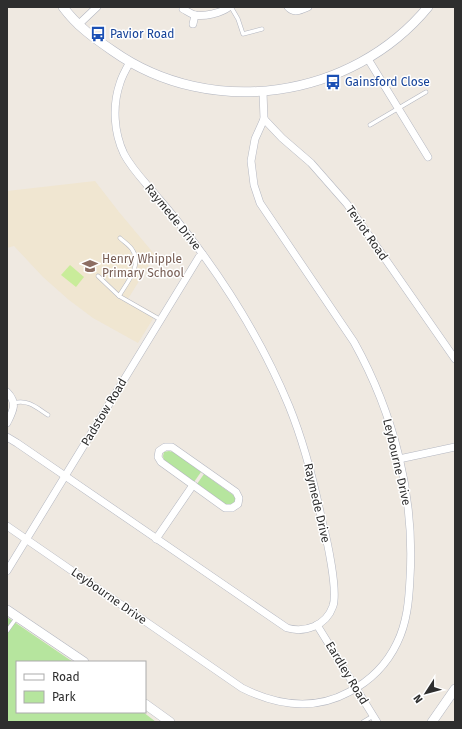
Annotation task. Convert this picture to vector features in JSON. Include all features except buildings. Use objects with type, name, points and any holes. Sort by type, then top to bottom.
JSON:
[{"type":"street","points":[[64,7],[78,25],[91,36],[130,62],[161,77],[192,86],[226,92],[263,92],[284,90],[314,82],[349,69],[368,59],[394,40],[428,7]]},
{"type":"street","points":[[78,25],[97,7]]},
{"type":"street","points":[[183,9],[195,15],[212,14],[230,7]]},
{"type":"street","points":[[288,7],[295,12],[308,7]]},
{"type":"street","points":[[193,24],[195,15]]},
{"type":"street","points":[[368,59],[428,157]]},
{"type":"street","name":"Raymede Drive","points":[[130,62],[120,82],[116,100],[116,128],[122,147],[131,167],[203,254],[225,286],[251,329],[280,385],[300,437],[314,484],[327,540],[334,592],[332,609],[317,625]]},
{"type":"street","name":"Leybourne Drive","points":[[7,526],[242,688],[258,696],[293,704],[310,704],[327,701],[341,696],[373,676],[398,643],[405,623],[409,602],[411,562],[406,487],[390,425],[379,394],[354,342],[260,203],[254,186],[251,161],[255,139],[264,119],[263,92]]},
{"type":"street","name":"Teviot Road","points":[[264,119],[282,138],[311,163],[347,204],[455,359]]},
{"type":"street","name":"Padstow Road","points":[[7,572],[199,257],[203,254]]},
{"type":"street","points":[[7,392],[11,396],[14,403],[14,409],[7,423]]},
{"type":"street","points":[[7,437],[287,628],[302,630],[317,625]]},
{"type":"street","points":[[165,447],[172,447],[236,492],[239,498],[238,504],[232,508],[225,508],[193,485],[161,462],[158,457],[159,451],[165,447]]},
{"type":"street","points":[[399,459],[455,447]]},
{"type":"street","points":[[156,539],[193,485]]},
{"type":"street","points":[[7,610],[83,661]]},
{"type":"street","name":"Eardley Road","points":[[317,625],[375,719]]},
{"type":"street","points":[[432,722],[455,689]]},
{"type":"street","points":[[146,705],[170,722]]},
{"type":"lane","points":[[230,7],[238,19],[242,34],[262,29]]},
{"type":"lane","points":[[370,125],[426,92]]},
{"type":"lane","points":[[119,296],[134,271],[136,261],[133,251],[120,238]]},
{"type":"lane","points":[[98,276],[119,296],[161,320]]},
{"type":"lane","points":[[14,403],[21,401],[26,402],[48,415]]},
{"type":"lane","points":[[7,631],[17,616]]},
{"type":"lane","points":[[362,722],[375,719]]},
{"type":"shaded area","name":"Henry Whipple Primary School","points":[[95,181],[155,255],[128,299],[156,314],[138,343],[93,318],[69,300],[43,277],[14,246],[7,248],[7,191]]},
{"type":"green space","points":[[70,265],[84,277],[76,287],[61,275]]},
{"type":"green space","points":[[169,451],[176,453],[201,472],[194,482],[164,461],[164,452]]},
{"type":"green space","points":[[204,474],[236,497],[234,503],[230,506],[226,505],[197,484]]},
{"type":"green space","points":[[7,617],[72,661],[16,661],[16,713],[144,713],[156,722],[7,722]]},
{"type":"place","name":"Pavior Road","points":[[98,34]]},
{"type":"place","name":"Gainsford Close","points":[[333,82]]},
{"type":"place","name":"Henry Whipple Primary School","points":[[90,266]]}]
